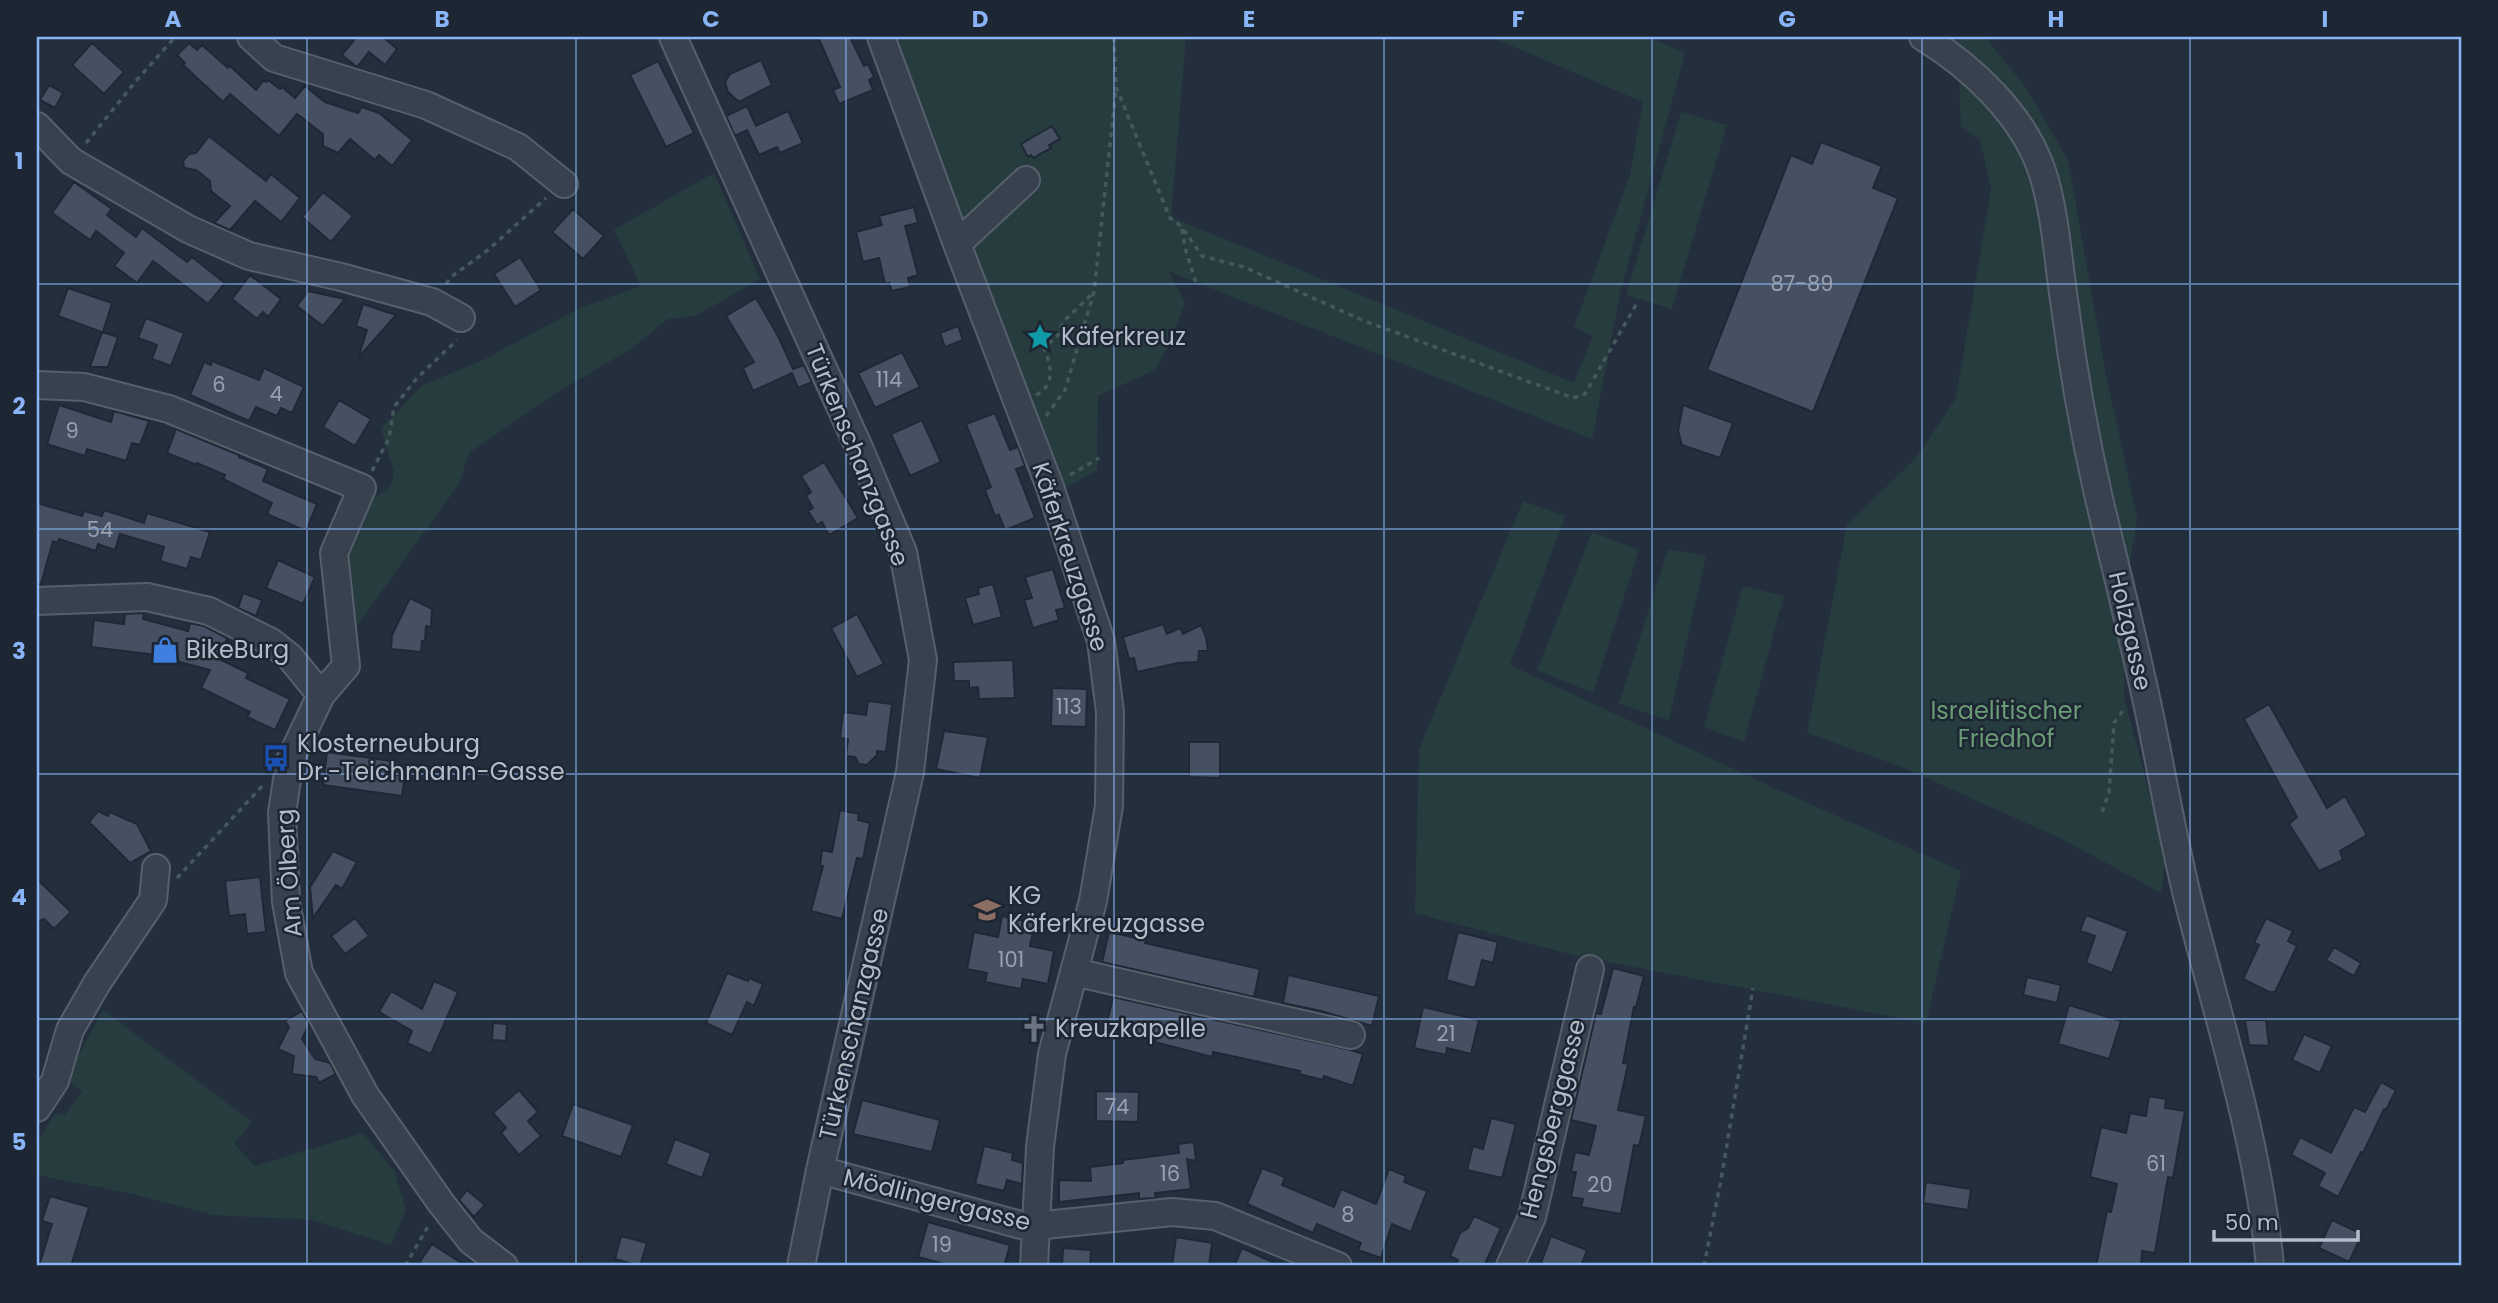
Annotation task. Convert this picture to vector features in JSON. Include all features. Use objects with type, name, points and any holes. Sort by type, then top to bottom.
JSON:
[{"type":"street","points":[[251,37],[275,58],[426,106],[518,147],[564,184]]},
{"type":"street","name":"Türkenschanzgasse","points":[[673,37],[860,450],[903,552],[923,660],[911,772],[820,1170],[801,1266]]},
{"type":"street","name":"Käferkreuzgasse","points":[[881,37],[1050,487],[1101,640],[1110,712],[1109,806],[1093,901],[1052,1054],[1040,1147],[1034,1266]]},
{"type":"street","name":"Holzgasse","points":[[1923,37],[1953,56],[1986,85],[2031,147],[2042,171],[2054,231],[2081,415],[2136,701],[2235,1081],[2266,1221],[2270,1266]]},
{"type":"street","points":[[37,126],[72,161],[188,229],[248,256],[341,277],[432,302],[461,318]]},
{"type":"street","points":[[957,244],[1026,180]]},
{"type":"street","points":[[37,385],[84,387],[169,409],[362,488]]},
{"type":"street","name":"Am Ölberg","points":[[362,488],[334,553],[346,666],[321,695],[288,768],[282,813],[286,890],[299,973],[365,1095],[471,1241],[504,1266]]},
{"type":"street","points":[[37,601],[147,597],[209,611],[271,642],[290,657],[321,695]]},
{"type":"street","points":[[37,1108],[55,1081],[70,1030],[97,983],[153,900],[156,867]]},
{"type":"street","name":"Hengsberggasse","points":[[1510,1266],[1532,1217],[1590,969]]},
{"type":"street","points":[[1074,972],[1351,1035]]},
{"type":"street","name":"Mödlingergasse","points":[[820,1170],[1021,1225],[1035,1226],[1172,1212],[1214,1216],[1303,1260],[1338,1266]]},
{"type":"path","points":[[72,161],[135,80],[175,37]]},
{"type":"path","points":[[1029,430],[1042,420],[1065,390],[1094,292],[1116,87],[1112,37]]},
{"type":"path","points":[[1116,87],[1170,218],[1182,227],[1202,256],[1244,267],[1362,320],[1573,398],[1585,394],[1637,303]]},
{"type":"path","points":[[432,302],[452,277],[488,250],[556,188],[564,184]]},
{"type":"path","points":[[1182,227],[1185,248],[1198,286]]},
{"type":"path","points":[[1045,391],[1051,369],[1044,348],[1058,335],[1063,322],[1094,292]]},
{"type":"path","points":[[362,488],[389,438],[394,407],[417,378],[458,339],[461,318]]},
{"type":"path","points":[[1050,487],[1099,458]]},
{"type":"path","points":[[2102,812],[2109,793],[2114,723],[2136,701]]},
{"type":"path","points":[[153,900],[159,899],[260,787],[273,775],[288,768]]},
{"type":"path","points":[[1704,1266],[1754,988]]},
{"type":"path","points":[[405,1266],[441,1203]]},
{"type":"green space","points":[[890,37],[1186,37],[1171,217],[1574,383],[1593,336],[1574,327],[1630,175],[1643,102],[1491,37],[1647,37],[1685,53],[1620,294],[1592,439],[1168,271],[1185,302],[1173,337],[1155,370],[1098,396],[1097,470],[1060,491]]},
{"type":"green space","name":"Israelitischer Friedhof","points":[[1938,37],[1985,37],[2024,85],[2068,160],[2106,375],[2137,517],[2129,570],[2124,697],[2166,856],[2161,893],[2064,840],[1902,767],[1807,733],[1847,525],[1916,458],[1956,398],[1991,189],[1980,140],[1961,126],[1958,49]]},
{"type":"green space","points":[[1681,112],[1727,125],[1672,309],[1626,295]]},
{"type":"green space","points":[[714,173],[760,279],[696,316],[668,319],[631,349],[553,395],[469,453],[459,484],[336,655],[323,583],[350,516],[391,486],[394,472],[381,428],[423,385],[483,360],[580,308],[641,286],[614,230]]},
{"type":"green space","points":[[1523,501],[1565,516],[1510,665],[1785,793],[1961,871],[1926,1023],[1577,956],[1415,913],[1419,749]]},
{"type":"green space","points":[[1592,532],[1639,550],[1593,693],[1537,670]]},
{"type":"green space","points":[[1668,549],[1706,556],[1669,720],[1619,704]]},
{"type":"green space","points":[[1743,586],[1784,596],[1744,742],[1704,727]]},
{"type":"green space","points":[[103,1010],[252,1122],[234,1144],[255,1166],[363,1133],[395,1172],[406,1210],[391,1245],[312,1220],[213,1215],[133,1194],[37,1175],[37,1143],[55,1113],[65,1115],[82,1092],[66,1079]]},
{"type":"building","points":[[350,37],[383,37],[397,49],[385,65],[369,52],[357,67],[342,55],[354,40]]},
{"type":"building","points":[[818,37],[850,37],[864,66],[868,64],[874,77],[869,80],[873,90],[839,104],[833,90],[840,87]]},
{"type":"building","points":[[92,43],[124,72],[104,94],[72,65]]},
{"type":"building","points":[[189,43],[197,50],[202,45],[256,90],[264,80],[268,80],[295,98],[305,86],[325,102],[358,113],[362,107],[379,113],[412,140],[392,166],[379,155],[375,160],[350,139],[338,153],[323,146],[323,134],[297,114],[279,136],[230,94],[223,102],[183,65],[185,63],[177,55]]},
{"type":"building","points":[[761,60],[772,85],[739,102],[728,92],[725,82],[730,74]]},
{"type":"building","points":[[658,61],[694,133],[666,147],[630,75]]},
{"type":"building","points":[[49,85],[63,93],[55,108],[40,100]]},
{"type":"building","points":[[747,106],[756,126],[788,111],[803,143],[780,153],[777,147],[759,155],[747,130],[735,136],[726,116]]},
{"type":"building","points":[[1052,126],[1060,139],[1049,145],[1051,148],[1033,158],[1031,155],[1028,157],[1021,144]]},
{"type":"building","points":[[209,136],[266,181],[271,174],[300,198],[281,222],[255,201],[230,230],[214,223],[230,206],[211,191],[210,181],[196,170],[184,168],[183,161],[189,154],[196,153]]},
{"type":"building","points":[[1821,142],[1882,166],[1873,188],[1898,198],[1813,412],[1707,370],[1791,155],[1812,164]]},
{"type":"building","points":[[74,182],[112,209],[107,215],[136,237],[142,228],[187,262],[192,257],[225,283],[208,304],[153,261],[137,283],[114,266],[124,253],[96,231],[90,240],[52,213]]},
{"type":"building","points":[[323,192],[353,216],[331,242],[302,217]]},
{"type":"building","points":[[914,207],[918,223],[905,226],[918,275],[908,278],[910,287],[892,291],[889,283],[885,284],[879,258],[863,262],[856,232],[882,225],[879,216]]},
{"type":"building","points":[[573,209],[604,236],[583,259],[552,232]]},
{"type":"building","points":[[520,257],[541,290],[515,307],[494,274]]},
{"type":"building","points":[[250,275],[281,299],[268,317],[263,312],[257,319],[232,299]]},
{"type":"building","points":[[68,288],[112,303],[103,332],[118,337],[108,367],[90,367],[102,332],[58,316]]},
{"type":"building","points":[[308,291],[345,299],[323,326],[297,306]]},
{"type":"building","points":[[756,298],[793,369],[804,365],[812,382],[798,388],[792,373],[753,391],[743,368],[754,362],[726,316]]},
{"type":"building","points":[[363,304],[396,315],[358,358],[367,330],[356,326]]},
{"type":"building","points":[[146,318],[184,333],[171,366],[152,359],[157,345],[138,338]]},
{"type":"building","points":[[958,326],[963,340],[945,347],[940,333]]},
{"type":"building","points":[[902,352],[920,387],[875,408],[858,373]]},
{"type":"building","points":[[212,361],[259,380],[264,368],[304,387],[292,413],[281,408],[277,416],[256,407],[249,421],[190,395],[204,362],[211,365]]},
{"type":"building","points":[[339,400],[371,419],[355,446],[323,427]]},
{"type":"building","points":[[59,405],[111,422],[114,411],[149,421],[140,445],[132,443],[126,461],[87,449],[85,456],[47,444]]},
{"type":"building","points":[[1683,405],[1733,423],[1720,458],[1682,445],[1678,431]]},
{"type":"building","points":[[995,413],[1010,450],[1018,447],[1025,466],[1016,469],[1035,518],[1005,530],[999,515],[995,516],[985,490],[991,487],[966,424]]},
{"type":"building","points":[[922,420],[941,462],[910,476],[891,434]]},
{"type":"building","points":[[176,429],[268,469],[263,481],[317,504],[306,531],[267,514],[272,503],[223,479],[225,475],[167,453]]},
{"type":"building","points":[[824,462],[858,518],[829,535],[822,522],[817,525],[808,511],[813,508],[806,496],[811,492],[801,476]]},
{"type":"building","points":[[37,503],[82,516],[84,511],[102,516],[104,510],[144,523],[147,513],[210,532],[201,560],[191,557],[187,569],[160,561],[164,547],[120,534],[115,550],[98,544],[96,551],[59,539],[58,543],[53,541],[41,584],[37,584]]},
{"type":"building","points":[[278,560],[315,577],[303,604],[266,588]]},
{"type":"building","points":[[1053,569],[1065,608],[1056,610],[1059,620],[1033,628],[1024,600],[1032,598],[1025,577]]},
{"type":"building","points":[[993,584],[1002,617],[973,625],[965,598],[979,594],[978,588]]},
{"type":"building","points":[[243,593],[262,600],[256,616],[238,608]]},
{"type":"building","points":[[410,598],[432,609],[431,627],[426,626],[421,652],[391,649],[392,635]]},
{"type":"building","points":[[144,613],[143,619],[188,631],[190,623],[204,626],[227,638],[221,660],[248,673],[246,678],[290,699],[275,730],[247,717],[250,712],[201,688],[210,670],[149,654],[91,647],[94,620],[124,624],[125,614]]},
{"type":"building","points":[[857,614],[884,664],[857,677],[831,628]]},
{"type":"building","points":[[1163,624],[1167,634],[1180,628],[1183,634],[1201,625],[1208,651],[1199,651],[1198,662],[1178,663],[1137,672],[1134,658],[1129,659],[1123,637]]},
{"type":"building","points":[[1013,660],[1015,698],[979,699],[978,687],[969,688],[969,681],[954,681],[953,662]]},
{"type":"building","points":[[1052,688],[1087,689],[1086,727],[1051,726]]},
{"type":"building","points":[[868,701],[892,704],[886,752],[877,751],[877,755],[867,765],[859,764],[855,757],[846,756],[848,739],[840,738],[843,712],[866,715]]},
{"type":"building","points":[[2269,704],[2327,808],[2345,796],[2367,835],[2340,851],[2343,860],[2319,871],[2289,824],[2297,817],[2244,719]]},
{"type":"building","points":[[944,731],[988,737],[980,778],[936,769]]},
{"type":"building","points":[[1189,742],[1220,742],[1220,778],[1189,777]]},
{"type":"building","points":[[327,752],[399,762],[397,775],[405,776],[402,796],[323,785]]},
{"type":"building","points":[[840,810],[859,814],[858,820],[870,823],[863,859],[857,858],[842,919],[811,911],[823,866],[820,866],[822,850],[832,852]]},
{"type":"building","points":[[98,811],[108,816],[110,812],[137,824],[151,851],[130,863],[89,822]]},
{"type":"building","points":[[333,851],[357,862],[342,889],[336,885],[313,918],[310,887]]},
{"type":"building","points":[[260,877],[266,932],[247,934],[245,914],[229,916],[225,881]]},
{"type":"building","points":[[37,879],[71,912],[54,929],[44,919],[37,922]]},
{"type":"building","points":[[2086,915],[2128,931],[2112,973],[2086,963],[2095,936],[2080,931]]},
{"type":"building","points":[[1002,916],[1035,923],[1030,946],[1054,951],[1048,984],[1023,979],[1021,989],[985,982],[987,973],[967,969],[974,932],[998,937]]},
{"type":"building","points":[[355,918],[369,936],[345,954],[331,936]]},
{"type":"building","points":[[2266,918],[2293,931],[2288,941],[2297,946],[2275,992],[2269,992],[2243,979],[2259,945],[2254,943]]},
{"type":"building","points":[[1109,932],[1146,940],[1145,943],[1260,969],[1254,997],[1102,962]]},
{"type":"building","points":[[1458,932],[1498,942],[1493,963],[1482,960],[1475,988],[1446,980]]},
{"type":"building","points":[[2334,947],[2361,963],[2354,976],[2326,960]]},
{"type":"building","points":[[1613,968],[1644,976],[1634,1007],[1623,1063],[1628,1064],[1618,1110],[1646,1116],[1639,1146],[1634,1145],[1621,1214],[1581,1207],[1583,1199],[1571,1197],[1576,1172],[1571,1172],[1575,1152],[1589,1155],[1596,1126],[1571,1120],[1596,1013],[1601,1014]]},
{"type":"building","points":[[727,973],[763,984],[754,1006],[747,1002],[732,1035],[706,1023]]},
{"type":"building","points":[[1288,975],[1379,996],[1372,1026],[1283,1003]]},
{"type":"building","points":[[2027,977],[2061,985],[2057,1003],[2023,995]]},
{"type":"building","points":[[434,981],[458,992],[431,1054],[407,1043],[412,1031],[379,1012],[391,991],[422,1009]]},
{"type":"building","points":[[1113,997],[1363,1054],[1353,1086],[1324,1076],[1323,1080],[1299,1074],[1300,1071],[1213,1052],[1212,1057],[1155,1042],[1156,1038],[1106,1026]]},
{"type":"building","points":[[2069,1005],[2121,1021],[2109,1059],[2058,1044]]},
{"type":"building","points":[[1423,1007],[1479,1020],[1471,1054],[1447,1048],[1446,1055],[1414,1048]]},
{"type":"building","points":[[302,1011],[309,1024],[302,1039],[315,1059],[330,1063],[336,1074],[319,1083],[316,1077],[292,1074],[294,1056],[278,1049],[289,1027],[285,1021]]},
{"type":"building","points":[[2245,1020],[2266,1020],[2269,1046],[2249,1045]]},
{"type":"building","points":[[493,1023],[507,1024],[506,1041],[492,1040]]},
{"type":"building","points":[[2304,1034],[2332,1046],[2320,1073],[2292,1060]]},
{"type":"building","points":[[2381,1082],[2396,1090],[2338,1197],[2318,1186],[2325,1173],[2291,1155],[2300,1137],[2331,1153],[2354,1107],[2365,1112]]},
{"type":"building","points":[[519,1090],[538,1112],[528,1121],[541,1136],[519,1155],[501,1133],[506,1128],[493,1113]]},
{"type":"building","points":[[1096,1091],[1139,1092],[1138,1122],[1096,1121]]},
{"type":"building","points":[[2149,1096],[2166,1099],[2165,1108],[2185,1111],[2173,1178],[2168,1177],[2155,1253],[2142,1251],[2141,1266],[2096,1266],[2107,1211],[2111,1212],[2117,1184],[2090,1177],[2101,1127],[2126,1133],[2130,1113],[2146,1116]]},
{"type":"building","points":[[862,1100],[940,1120],[932,1152],[853,1134]]},
{"type":"building","points":[[573,1104],[633,1125],[621,1157],[562,1136]]},
{"type":"building","points":[[1491,1118],[1516,1124],[1502,1178],[1467,1170],[1473,1146],[1483,1149]]},
{"type":"building","points":[[675,1139],[711,1153],[702,1178],[666,1164]]},
{"type":"building","points":[[1194,1142],[1196,1161],[1187,1159],[1191,1189],[1155,1193],[1156,1198],[1139,1199],[1139,1193],[1059,1202],[1059,1180],[1091,1181],[1090,1167],[1179,1153],[1178,1144]]},
{"type":"building","points":[[984,1146],[1013,1153],[1012,1160],[1023,1163],[1022,1184],[1007,1180],[1004,1191],[975,1184]]},
{"type":"building","points":[[1262,1168],[1285,1177],[1282,1185],[1334,1207],[1341,1189],[1376,1204],[1389,1169],[1406,1176],[1404,1182],[1427,1191],[1411,1232],[1392,1224],[1381,1258],[1358,1250],[1361,1243],[1317,1224],[1313,1233],[1247,1204]]},
{"type":"building","points":[[1926,1182],[1971,1189],[1968,1210],[1923,1203]]},
{"type":"building","points":[[467,1190],[485,1205],[474,1217],[459,1200]]},
{"type":"building","points":[[50,1196],[89,1207],[71,1266],[39,1266],[52,1224],[42,1221]]},
{"type":"building","points":[[1474,1216],[1501,1228],[1484,1266],[1455,1266],[1458,1260],[1450,1256],[1460,1233],[1468,1228]]},
{"type":"building","points":[[2332,1220],[2362,1234],[2349,1262],[2319,1248]]},
{"type":"building","points":[[928,1222],[1010,1245],[1004,1266],[952,1266],[918,1257]]},
{"type":"building","points":[[621,1236],[647,1243],[640,1266],[615,1259]]},
{"type":"building","points":[[1551,1236],[1587,1250],[1581,1266],[1540,1266]]},
{"type":"building","points":[[1176,1237],[1212,1243],[1209,1266],[1172,1266]]},
{"type":"building","points":[[432,1244],[466,1266],[417,1266]]},
{"type":"building","points":[[1063,1248],[1091,1250],[1090,1266],[1062,1266]]},
{"type":"building","points":[[1242,1248],[1281,1266],[1234,1266]]},
{"type":"place","name":"Käferkreuz","points":[[1040,337]]},
{"type":"place","name":"BikeBurg","points":[[165,650]]},
{"type":"place","name":"Klosterneuburg Dr.-Teichmann-Gasse","points":[[276,758]]},
{"type":"place","name":"KG Käferkreuzgasse","points":[[987,910]]},
{"type":"place","name":"Kreuzkapelle","points":[[1034,1029]]}]
